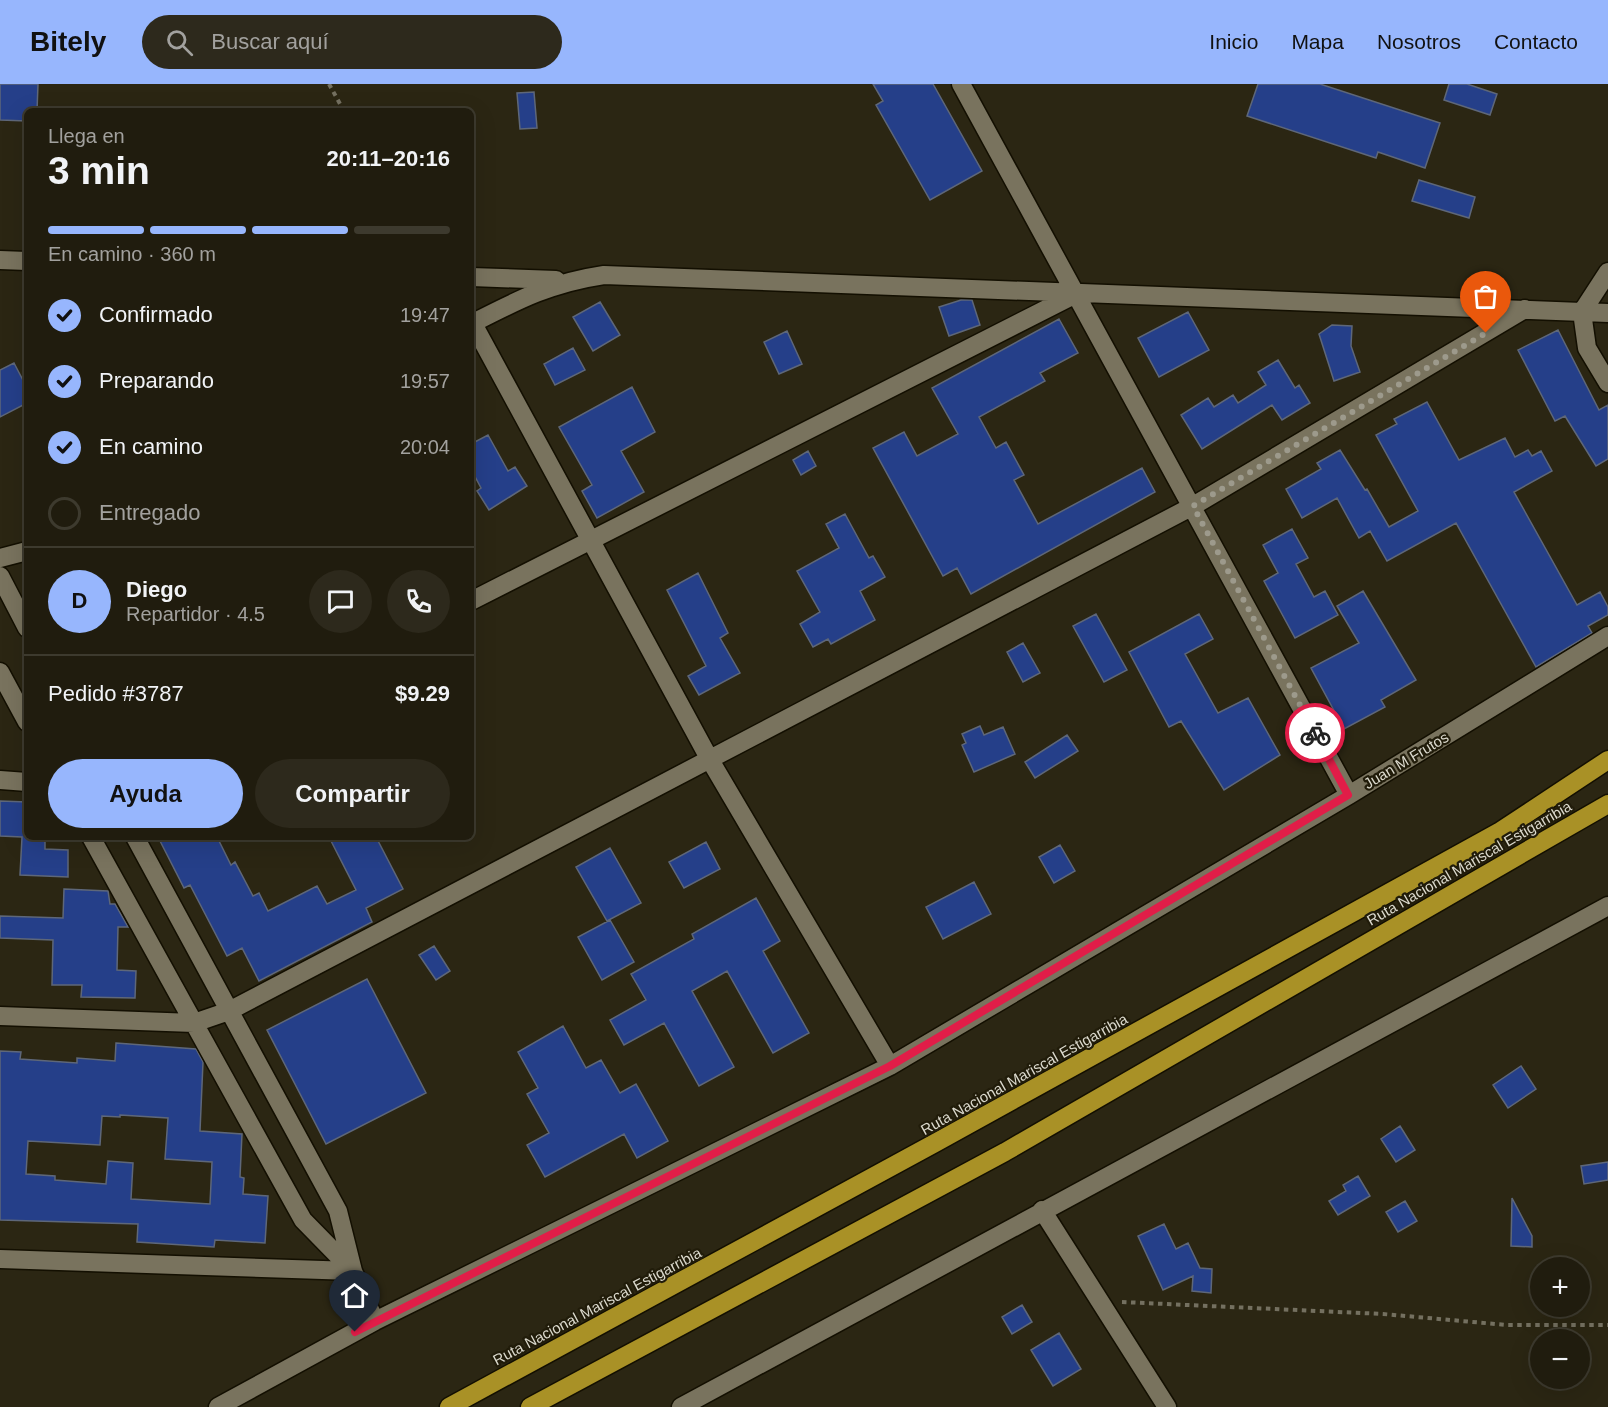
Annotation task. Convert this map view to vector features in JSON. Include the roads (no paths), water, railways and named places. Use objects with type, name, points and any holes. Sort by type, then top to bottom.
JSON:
[{"type":"highway","name":"Ruta Nacional Mariscal Estigarribia","points":[[449,1407],[935,1143],[1499,832],[1608,760]]},
{"type":"highway","name":"Ruta Nacional Mariscal Estigarribia","points":[[530,1407],[1005,1152],[1608,804]]},
{"type":"street","points":[[961,84],[1193,506],[1348,795]]},
{"type":"street","points":[[0,260],[24,261]]},
{"type":"street","points":[[1608,272],[1582,312],[1587,348],[1608,383]]},
{"type":"street","points":[[474,277],[568,280],[604,275],[1608,313]]},
{"type":"street","points":[[474,321],[532,292],[568,280]]},
{"type":"street","points":[[474,599],[1075,294]]},
{"type":"street","points":[[0,1016],[194,1023],[229,1011],[1193,506],[1525,309]]},
{"type":"street","points":[[474,326],[592,538],[710,760],[890,1066]]},
{"type":"street","points":[[0,558],[24,552]]},
{"type":"street","points":[[0,576],[24,622]]},
{"type":"street","name":"Juan M Frutos","points":[[218,1407],[375,1321],[890,1066],[1348,795],[1608,636]]},
{"type":"street","points":[[0,672],[24,716]]},
{"type":"street","points":[[0,780],[24,782]]},
{"type":"street","points":[[93,840],[303,1220],[353,1271]]},
{"type":"street","points":[[137,840],[338,1211],[353,1271],[375,1321]]},
{"type":"street","points":[[681,1407],[1608,906]]},
{"type":"street","points":[[1042,1210],[1167,1407]]},
{"type":"street","points":[[0,1258],[353,1271]]}]
